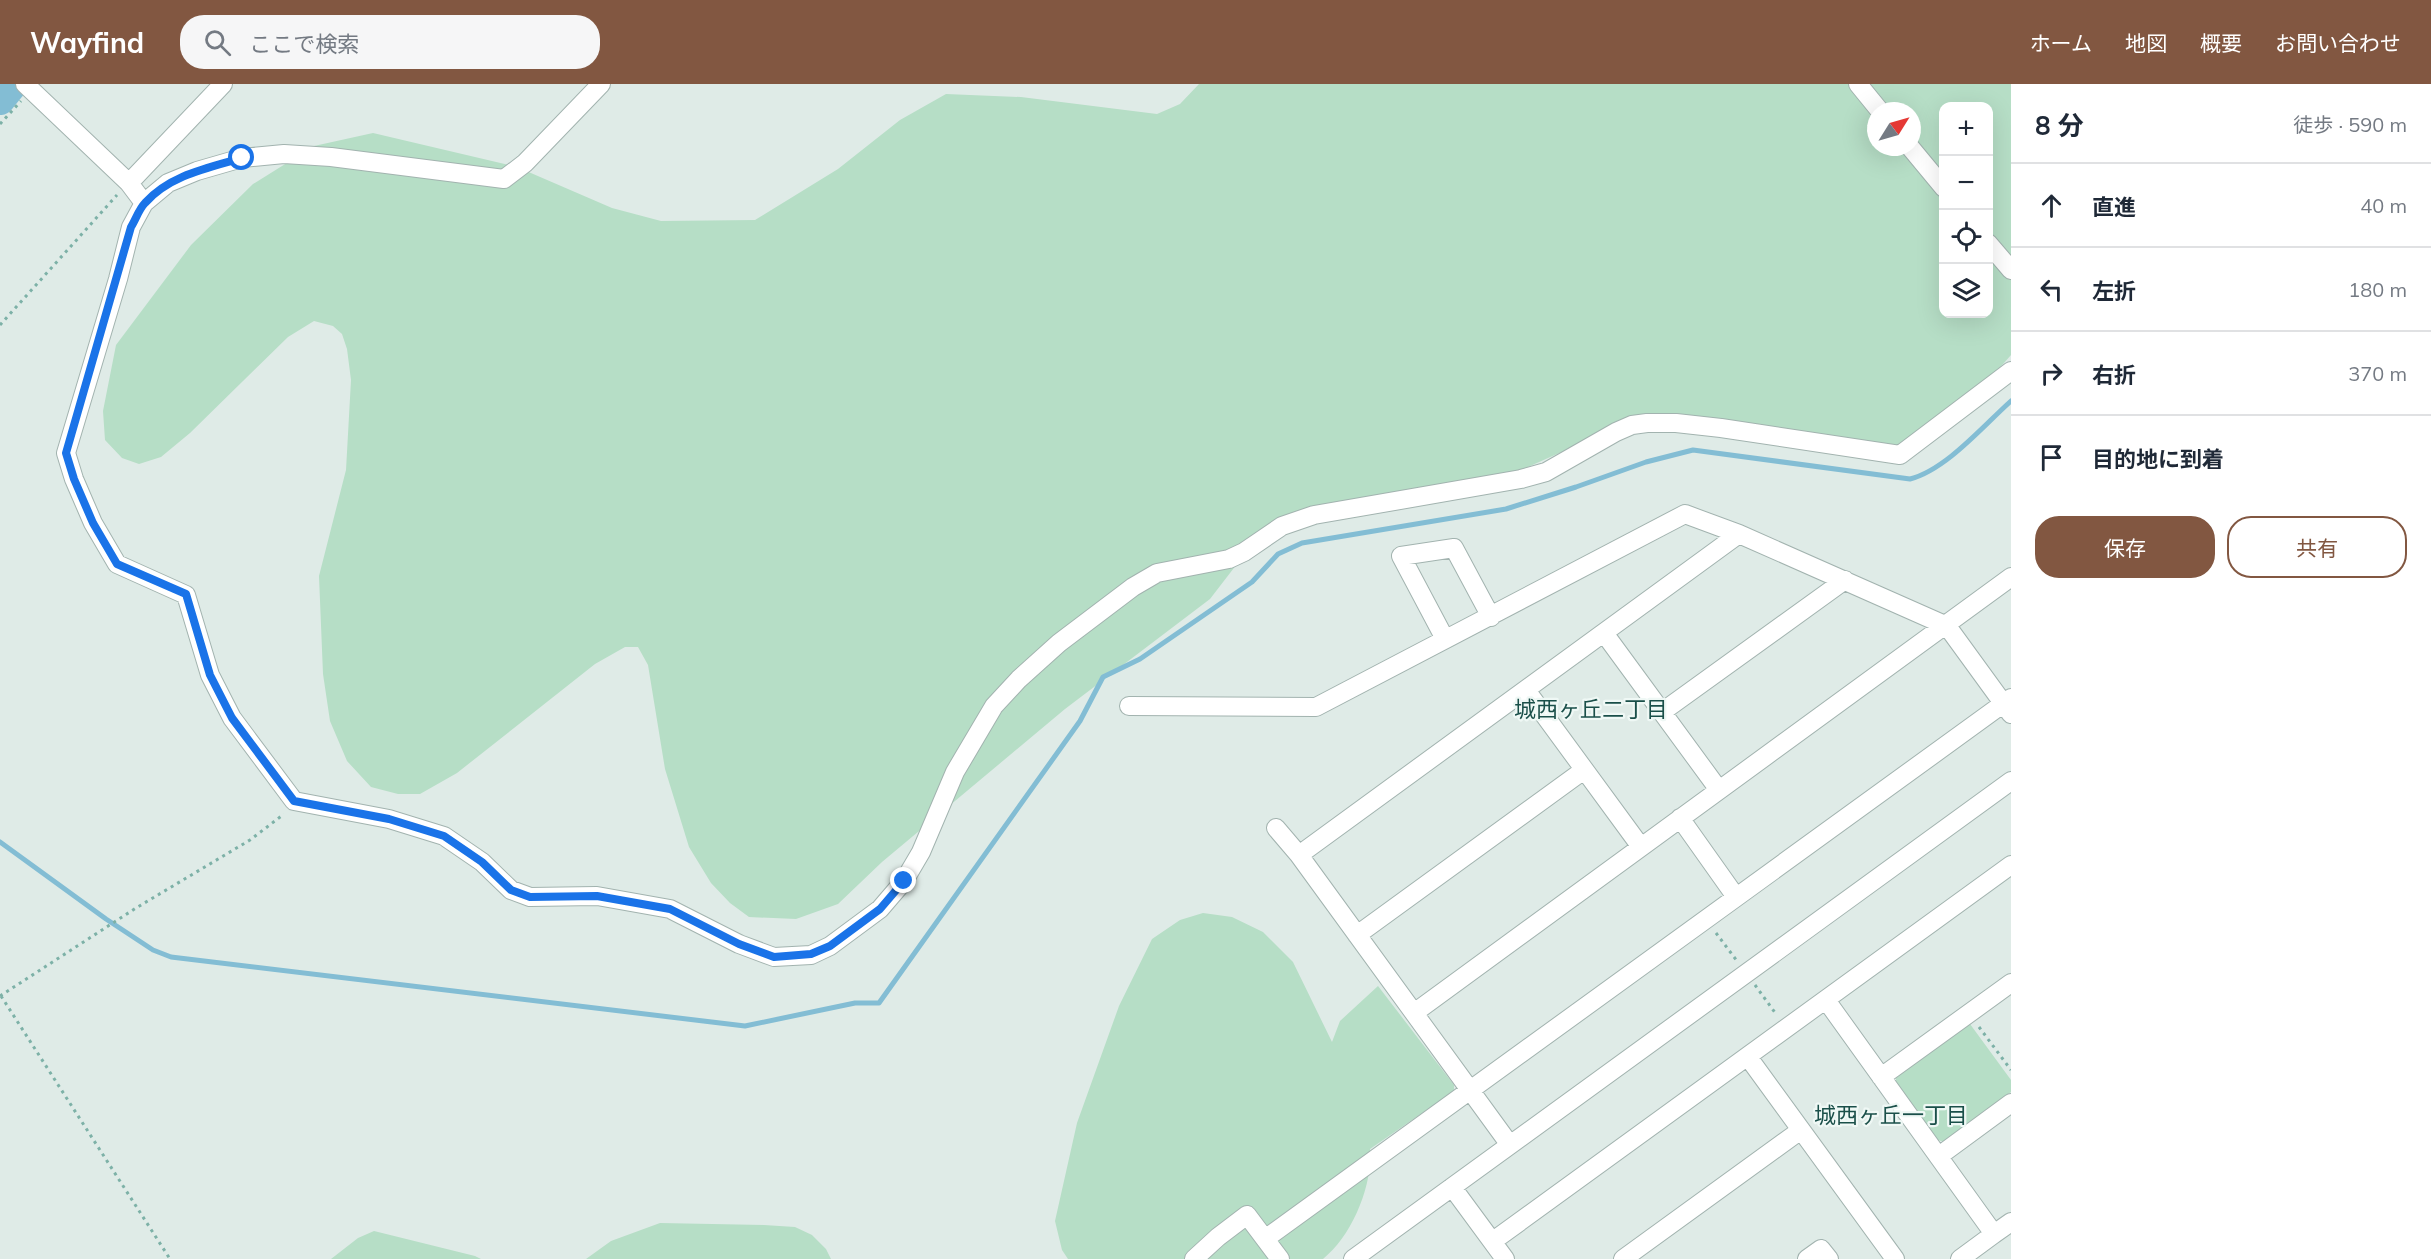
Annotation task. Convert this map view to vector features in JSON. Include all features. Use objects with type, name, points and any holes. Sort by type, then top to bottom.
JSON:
[{"type":"street","points":[[129,183],[223,84]]},
{"type":"street","points":[[601,84],[525,163],[504,179],[331,157],[284,154],[242,158],[197,171],[168,183],[144,204],[131,227],[66,453],[74,479],[93,523],[117,564],[186,594],[210,675],[232,718],[294,801],[389,819],[444,836],[482,862],[511,890],[530,897],[597,896],[670,909],[739,944],[774,957],[811,954],[830,946],[880,909],[904,881],[921,852],[955,772],[994,706],[1019,679],[1059,643],[1133,587],[1157,573],[1229,559],[1244,552],[1281,526],[1314,515],[1521,479],[1546,472],[1632,425],[1676,423],[1900,455],[2011,371]]},
{"type":"street","points":[[1858,84],[1873,102]]},
{"type":"street","points":[[29,87],[129,183],[144,204]]},
{"type":"street","points":[[1917,156],[1939,182]]},
{"type":"street","points":[[1993,248],[2011,270]]},
{"type":"street","points":[[1129,706],[1317,707],[1685,514],[1739,534],[1947,626],[2008,705],[1736,897],[1265,1239]]},
{"type":"street","points":[[1299,855],[1739,534]]},
{"type":"street","points":[[1445,639],[1401,556],[1454,548],[1491,617]]},
{"type":"street","points":[[1414,1013],[1947,626],[2011,577]]},
{"type":"street","points":[[1662,712],[1845,580]]},
{"type":"street","points":[[1604,633],[1719,790]]},
{"type":"street","points":[[1526,690],[1641,847]]},
{"type":"street","points":[[1357,935],[1584,770]]},
{"type":"street","points":[[1353,1259],[2011,781]]},
{"type":"street","points":[[1680,818],[1736,897]]},
{"type":"street","points":[[1276,828],[1299,855],[1510,1145]]},
{"type":"street","points":[[1493,1241],[2011,866]]},
{"type":"street","points":[[1881,1077],[2011,983]]},
{"type":"street","points":[[1826,1000],[1994,1234]]},
{"type":"street","points":[[1748,1057],[1895,1259]]},
{"type":"street","points":[[1938,1156],[2011,1103]]},
{"type":"street","points":[[1623,1259],[1801,1130]]},
{"type":"street","points":[[1452,1187],[1505,1259]]},
{"type":"street","points":[[1194,1259],[1247,1215],[1280,1259]]},
{"type":"street","points":[[1960,1259],[2011,1222]]},
{"type":"street","points":[[1807,1259],[1821,1249],[1829,1259]]},
{"type":"path","points":[[0,124],[29,87]]},
{"type":"path","points":[[0,325],[129,183]]},
{"type":"path","points":[[170,1259],[1,996],[136,908],[250,840],[282,817],[294,801]]},
{"type":"path","points":[[1968,1014],[2011,1070]]},
{"type":"green space","points":[[1199,84],[2011,84],[2011,355],[1996,372],[1897,450],[1763,433],[1613,429],[1503,478],[1309,511],[1257,538],[1210,599],[1065,709],[882,862],[838,904],[796,919],[749,917],[730,903],[711,883],[689,847],[665,769],[648,665],[638,647],[625,647],[595,664],[457,773],[420,794],[398,794],[371,787],[347,761],[330,721],[323,674],[319,576],[346,470],[351,380],[347,349],[342,334],[333,326],[314,321],[288,337],[190,433],[161,457],[139,464],[122,458],[105,440],[103,411],[116,345],[191,245],[253,184],[314,146],[373,133],[517,167],[612,208],[661,221],[755,220],[838,169],[900,120],[946,94],[1021,97],[1157,114],[1180,104]]},
{"type":"green space","points":[[1203,913],[1232,917],[1263,932],[1293,962],[1332,1042],[1340,1021],[1378,986],[1454,1085],[1454,1091],[1370,1149],[1368,1178],[1358,1209],[1343,1237],[1323,1259],[1068,1259],[1062,1250],[1055,1221],[1077,1123],[1119,1006],[1152,939],[1180,920]]},
{"type":"green space","points":[[1970,1024],[2011,1080],[2011,1092],[1944,1142],[1938,1140],[1896,1083],[1896,1077]]},
{"type":"green space","points":[[660,1223],[795,1227],[812,1235],[826,1249],[831,1259],[586,1259],[611,1241]]},
{"type":"green space","points":[[374,1231],[481,1259],[331,1259],[358,1238]]},
{"type":"waterway","points":[[0,100],[13,84]]},
{"type":"waterway","points":[[0,842],[106,919],[153,950],[171,957],[745,1026],[855,1003],[879,1003],[1080,721],[1103,677],[1140,659],[1252,582],[1278,554],[1302,543],[1506,509],[1646,462],[1693,450],[1910,479],[1924,474],[1951,457],[2011,401]]},
{"type":"district","name":"城西ヶ丘二丁目","points":[[1591,709]]},
{"type":"district","name":"城西ヶ丘一丁目","points":[[1891,1115]]},
{"type":"route","points":[[242,158],[197,171],[168,183],[144,204],[131,227],[118,279],[66,453],[74,479],[93,523],[117,564],[186,594],[210,675],[232,718],[294,801],[389,819],[444,836],[482,862],[511,890],[530,897],[597,896],[670,909],[739,944],[774,957],[811,954],[830,946],[880,909],[904,881]]}]
